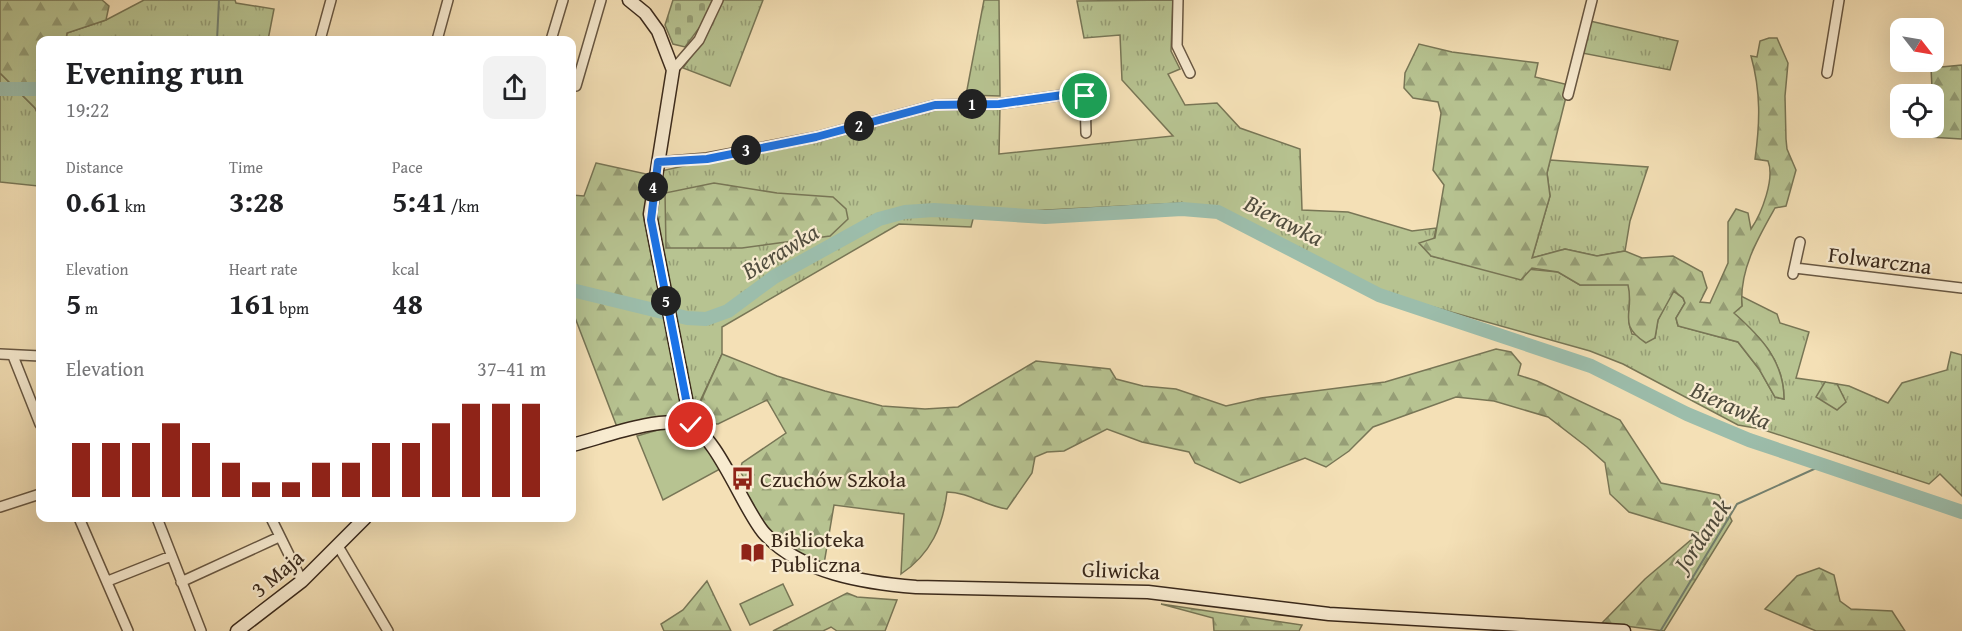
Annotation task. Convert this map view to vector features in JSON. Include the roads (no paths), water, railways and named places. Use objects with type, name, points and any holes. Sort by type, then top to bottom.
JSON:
[{"type":"main road","points":[[576,444],[652,425],[686,424],[687,404],[650,214],[673,70],[658,31],[645,13],[629,0]]},
{"type":"main road","name":"Gliwicka","points":[[686,424],[696,428],[707,438],[752,516],[770,539],[804,561],[859,579],[916,587],[1170,593],[1329,614],[1624,631]]},
{"type":"main road","name":"3 Maja","points":[[237,631],[302,581],[361,522]]},
{"type":"street","points":[[321,36],[331,0]]},
{"type":"street","points":[[438,36],[448,0]]},
{"type":"street","points":[[551,36],[563,0]]},
{"type":"street","points":[[576,86],[601,0]]},
{"type":"street","points":[[673,70],[699,40],[718,0]]},
{"type":"street","points":[[1178,0],[1177,46],[1190,73]]},
{"type":"street","points":[[1568,95],[1592,0]]},
{"type":"street","points":[[1827,73],[1839,0]]},
{"type":"street","points":[[658,162],[707,159],[816,137],[935,105],[999,104],[1077,93],[1085,96],[1086,133]]},
{"type":"street","name":"Folwarczna","points":[[1800,242],[1794,271],[1962,288]]},
{"type":"street","points":[[0,354],[36,356]]},
{"type":"street","points":[[14,356],[36,414]]},
{"type":"street","points":[[0,507],[36,495]]},
{"type":"street","points":[[81,522],[128,631]]},
{"type":"street","points":[[158,522],[201,631]]},
{"type":"street","points":[[273,522],[302,581]]},
{"type":"street","points":[[181,582],[279,537]]},
{"type":"street","points":[[338,546],[388,631]]},
{"type":"street","points":[[108,581],[171,556]]},
{"type":"waterway","points":[[217,36],[219,0]]},
{"type":"waterway","name":"Bierawka","points":[[0,89],[36,89]]},
{"type":"waterway","name":"Bierawka","points":[[576,291],[687,318],[706,319],[728,311],[774,277],[879,219],[905,212],[934,210],[1045,217],[1182,209],[1218,212],[1379,295],[1591,366],[1687,414],[1749,440],[1962,512]]},
{"type":"waterway","name":"Jordanek","points":[[1661,630],[1737,504],[1823,465]]},
{"type":"place","name":"Czuchów Szkoła","points":[[742,479]]},
{"type":"place","name":"Biblioteka Publiczna","points":[[753,552]]}]
